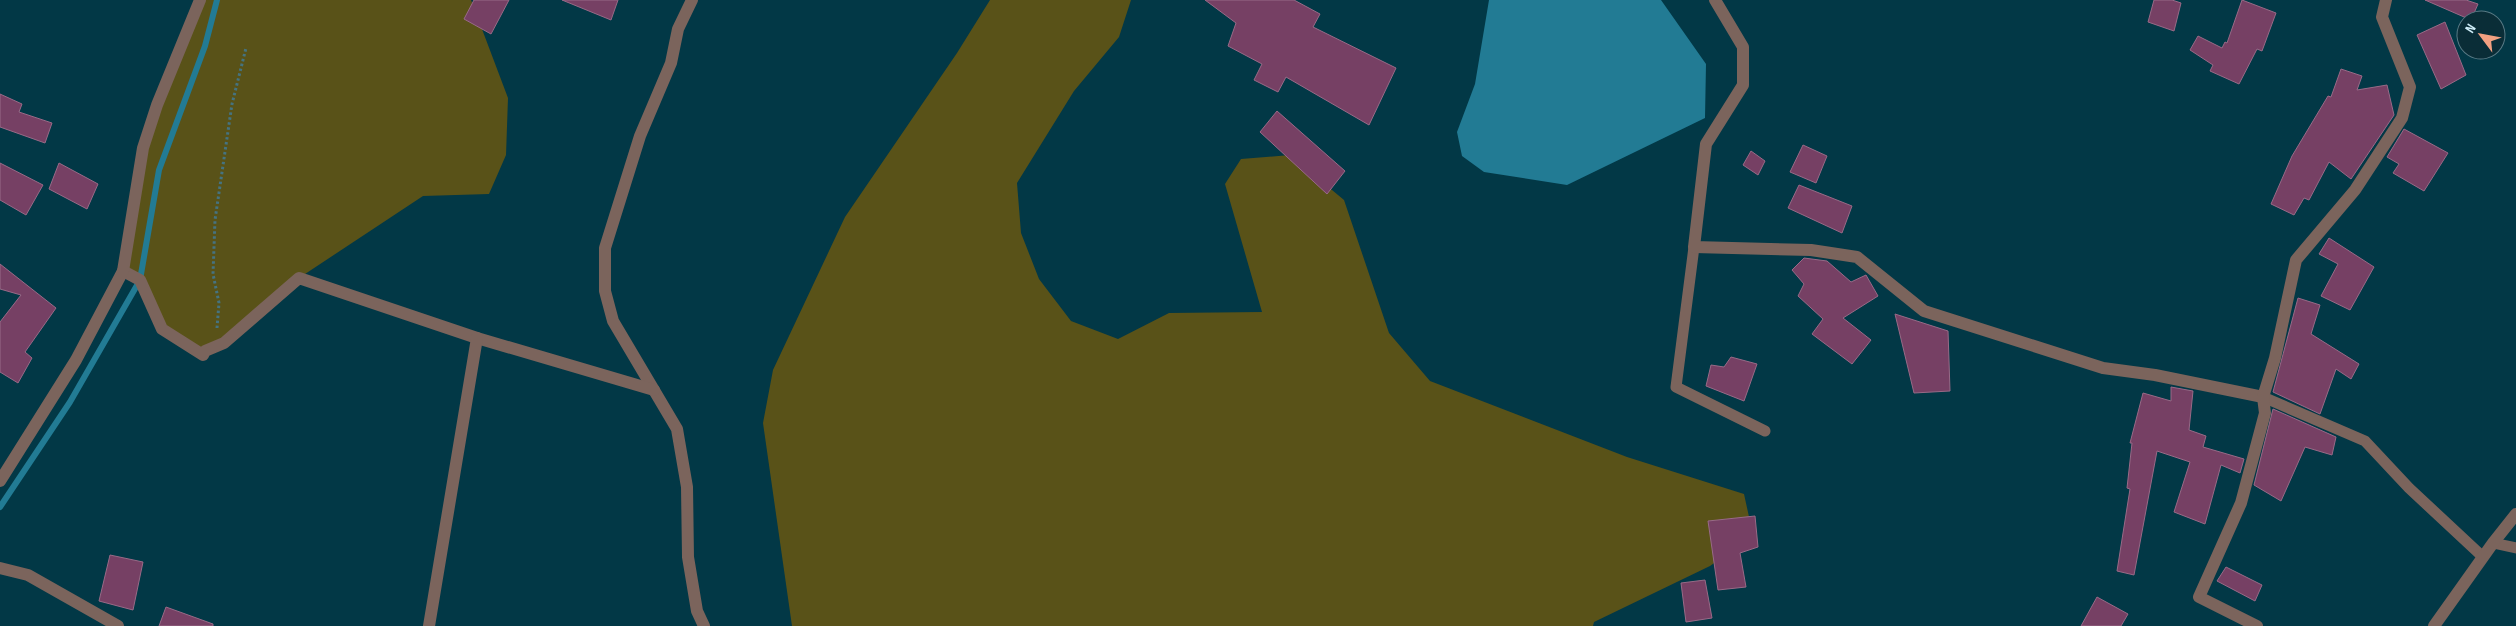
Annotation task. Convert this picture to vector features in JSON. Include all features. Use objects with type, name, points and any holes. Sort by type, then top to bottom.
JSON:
[{"type":"street","points":[[0,481],[76,360],[123,270],[143,148],[157,105],[200,0]]},
{"type":"street","points":[[692,0],[678,29],[671,63],[640,136],[605,248],[605,291],[613,322],[677,429],[687,487],[688,558],[697,611],[704,626]]},
{"type":"street","points":[[1715,0],[1742,47],[1743,85],[1706,144],[1694,247],[1810,250],[1857,257],[1924,310],[2103,368],[2155,375],[2263,397]]},
{"type":"street","points":[[2257,626],[2199,597],[2240,503],[2265,413],[2263,397],[2275,358],[2296,260],[2355,190],[2402,118],[2410,87],[2382,18],[2386,0]]},
{"type":"street","points":[[123,270],[140,280],[162,329],[203,355],[224,343],[299,278],[476,338],[654,390]]},
{"type":"street","points":[[429,626],[476,338]]},
{"type":"street","points":[[2434,626],[2493,542],[2516,514]]},
{"type":"street","points":[[0,568],[28,575],[118,626]]},
{"type":"lane","points":[[1694,247],[1676,387],[1766,431]]},
{"type":"lane","points":[[2263,397],[2365,441],[2408,488],[2483,557]]},
{"type":"lane","points":[[2493,542],[2516,548]]},
{"type":"path","points":[[216,346],[219,303],[213,274],[216,220],[232,104],[246,48]]},
{"type":"shaded area","points":[[200,0],[471,0],[508,98],[506,155],[489,194],[423,196],[299,278],[205,351],[162,329],[140,280],[123,271],[143,148]]},
{"type":"shaded area","points":[[990,0],[1131,0],[1119,37],[1074,91],[1017,183],[1021,233],[1039,279],[1071,321],[1118,339],[1169,313],[1262,312],[1225,184],[1241,159],[1290,155],[1344,200],[1389,333],[1430,381],[1627,457],[1744,494],[1753,535],[1710,566],[1594,622],[1593,626],[792,626],[763,423],[773,370],[845,217],[957,53]]},
{"type":"water","points":[[1489,0],[1661,0],[1706,64],[1705,118],[1567,185],[1484,172],[1462,156],[1457,132],[1475,84]]},
{"type":"building","points":[[474,0],[509,0],[491,34],[464,19]]},
{"type":"building","points":[[562,0],[618,0],[611,20]]},
{"type":"building","points":[[1205,0],[1294,0],[1320,14],[1313,27],[1396,68],[1369,125],[1286,77],[1278,92],[1254,80],[1262,64],[1228,46],[1236,23]]},
{"type":"building","points":[[2154,0],[2172,0],[2181,3],[2174,31],[2148,22]]},
{"type":"building","points":[[2242,0],[2276,13],[2262,51],[2257,49],[2239,84],[2210,71],[2213,65],[2190,50],[2198,36],[2222,48],[2225,42],[2227,43]]},
{"type":"building","points":[[2425,0],[2466,0],[2478,4],[2475,10],[2456,10],[2456,13]]},
{"type":"building","points":[[2445,22],[2456,50],[2456,60],[2460,60],[2466,75],[2441,89],[2417,35]]},
{"type":"building","points":[[2341,69],[2362,76],[2357,90],[2387,85],[2394,115],[2351,179],[2329,162],[2309,200],[2304,198],[2294,215],[2271,204],[2292,156],[2328,96],[2331,97]]},
{"type":"building","points":[[0,94],[22,104],[19,112],[52,123],[45,143],[0,127]]},
{"type":"building","points":[[1277,111],[1345,171],[1327,194],[1260,132]]},
{"type":"building","points":[[2404,129],[2448,153],[2424,191],[2393,173],[2399,164],[2387,157]]},
{"type":"building","points":[[1803,145],[1827,156],[1816,183],[1790,172]]},
{"type":"building","points":[[1751,151],[1765,161],[1758,175],[1743,165]]},
{"type":"building","points":[[0,163],[43,185],[26,215],[0,200]]},
{"type":"building","points":[[59,163],[98,184],[87,209],[49,189]]},
{"type":"building","points":[[1799,185],[1852,206],[1842,233],[1788,208]]},
{"type":"building","points":[[2329,238],[2374,267],[2350,310],[2321,296],[2338,264],[2319,254]]},
{"type":"building","points":[[1804,258],[1827,261],[1851,282],[1866,275],[1878,296],[1843,318],[1871,340],[1852,364],[1812,334],[1823,319],[1798,296],[1804,284],[1792,270]]},
{"type":"building","points":[[0,264],[56,308],[25,352],[32,358],[18,383],[0,372],[0,322],[21,295],[0,289]]},
{"type":"building","points":[[2298,298],[2320,305],[2311,334],[2359,364],[2351,379],[2336,369],[2320,414],[2273,392]]},
{"type":"building","points":[[1895,314],[1948,331],[1950,391],[1914,393]]},
{"type":"building","points":[[1731,357],[1757,364],[1744,401],[1706,386],[1711,365],[1724,367]]},
{"type":"building","points":[[2171,387],[2193,391],[2189,430],[2206,436],[2203,447],[2244,459],[2240,473],[2221,465],[2205,524],[2174,512],[2190,462],[2157,451],[2134,575],[2117,571],[2130,489],[2127,488],[2132,443],[2130,443],[2143,393],[2171,401]]},
{"type":"building","points":[[2273,409],[2336,437],[2332,455],[2305,447],[2281,501],[2254,485]]},
{"type":"building","points":[[1755,516],[1758,547],[1740,553],[1746,587],[1718,590],[1708,521]]},
{"type":"building","points":[[110,555],[143,562],[133,610],[99,601]]},
{"type":"building","points":[[2226,567],[2262,585],[2255,601],[2217,581]]},
{"type":"building","points":[[1705,580],[1712,618],[1686,622],[1681,583]]},
{"type":"building","points":[[2097,597],[2128,614],[2121,626],[2081,626]]},
{"type":"building","points":[[166,607],[213,624],[213,626],[159,626]]},
{"type":"waterway","points":[[0,507],[70,402],[140,280],[159,170],[205,46],[217,0]]}]
